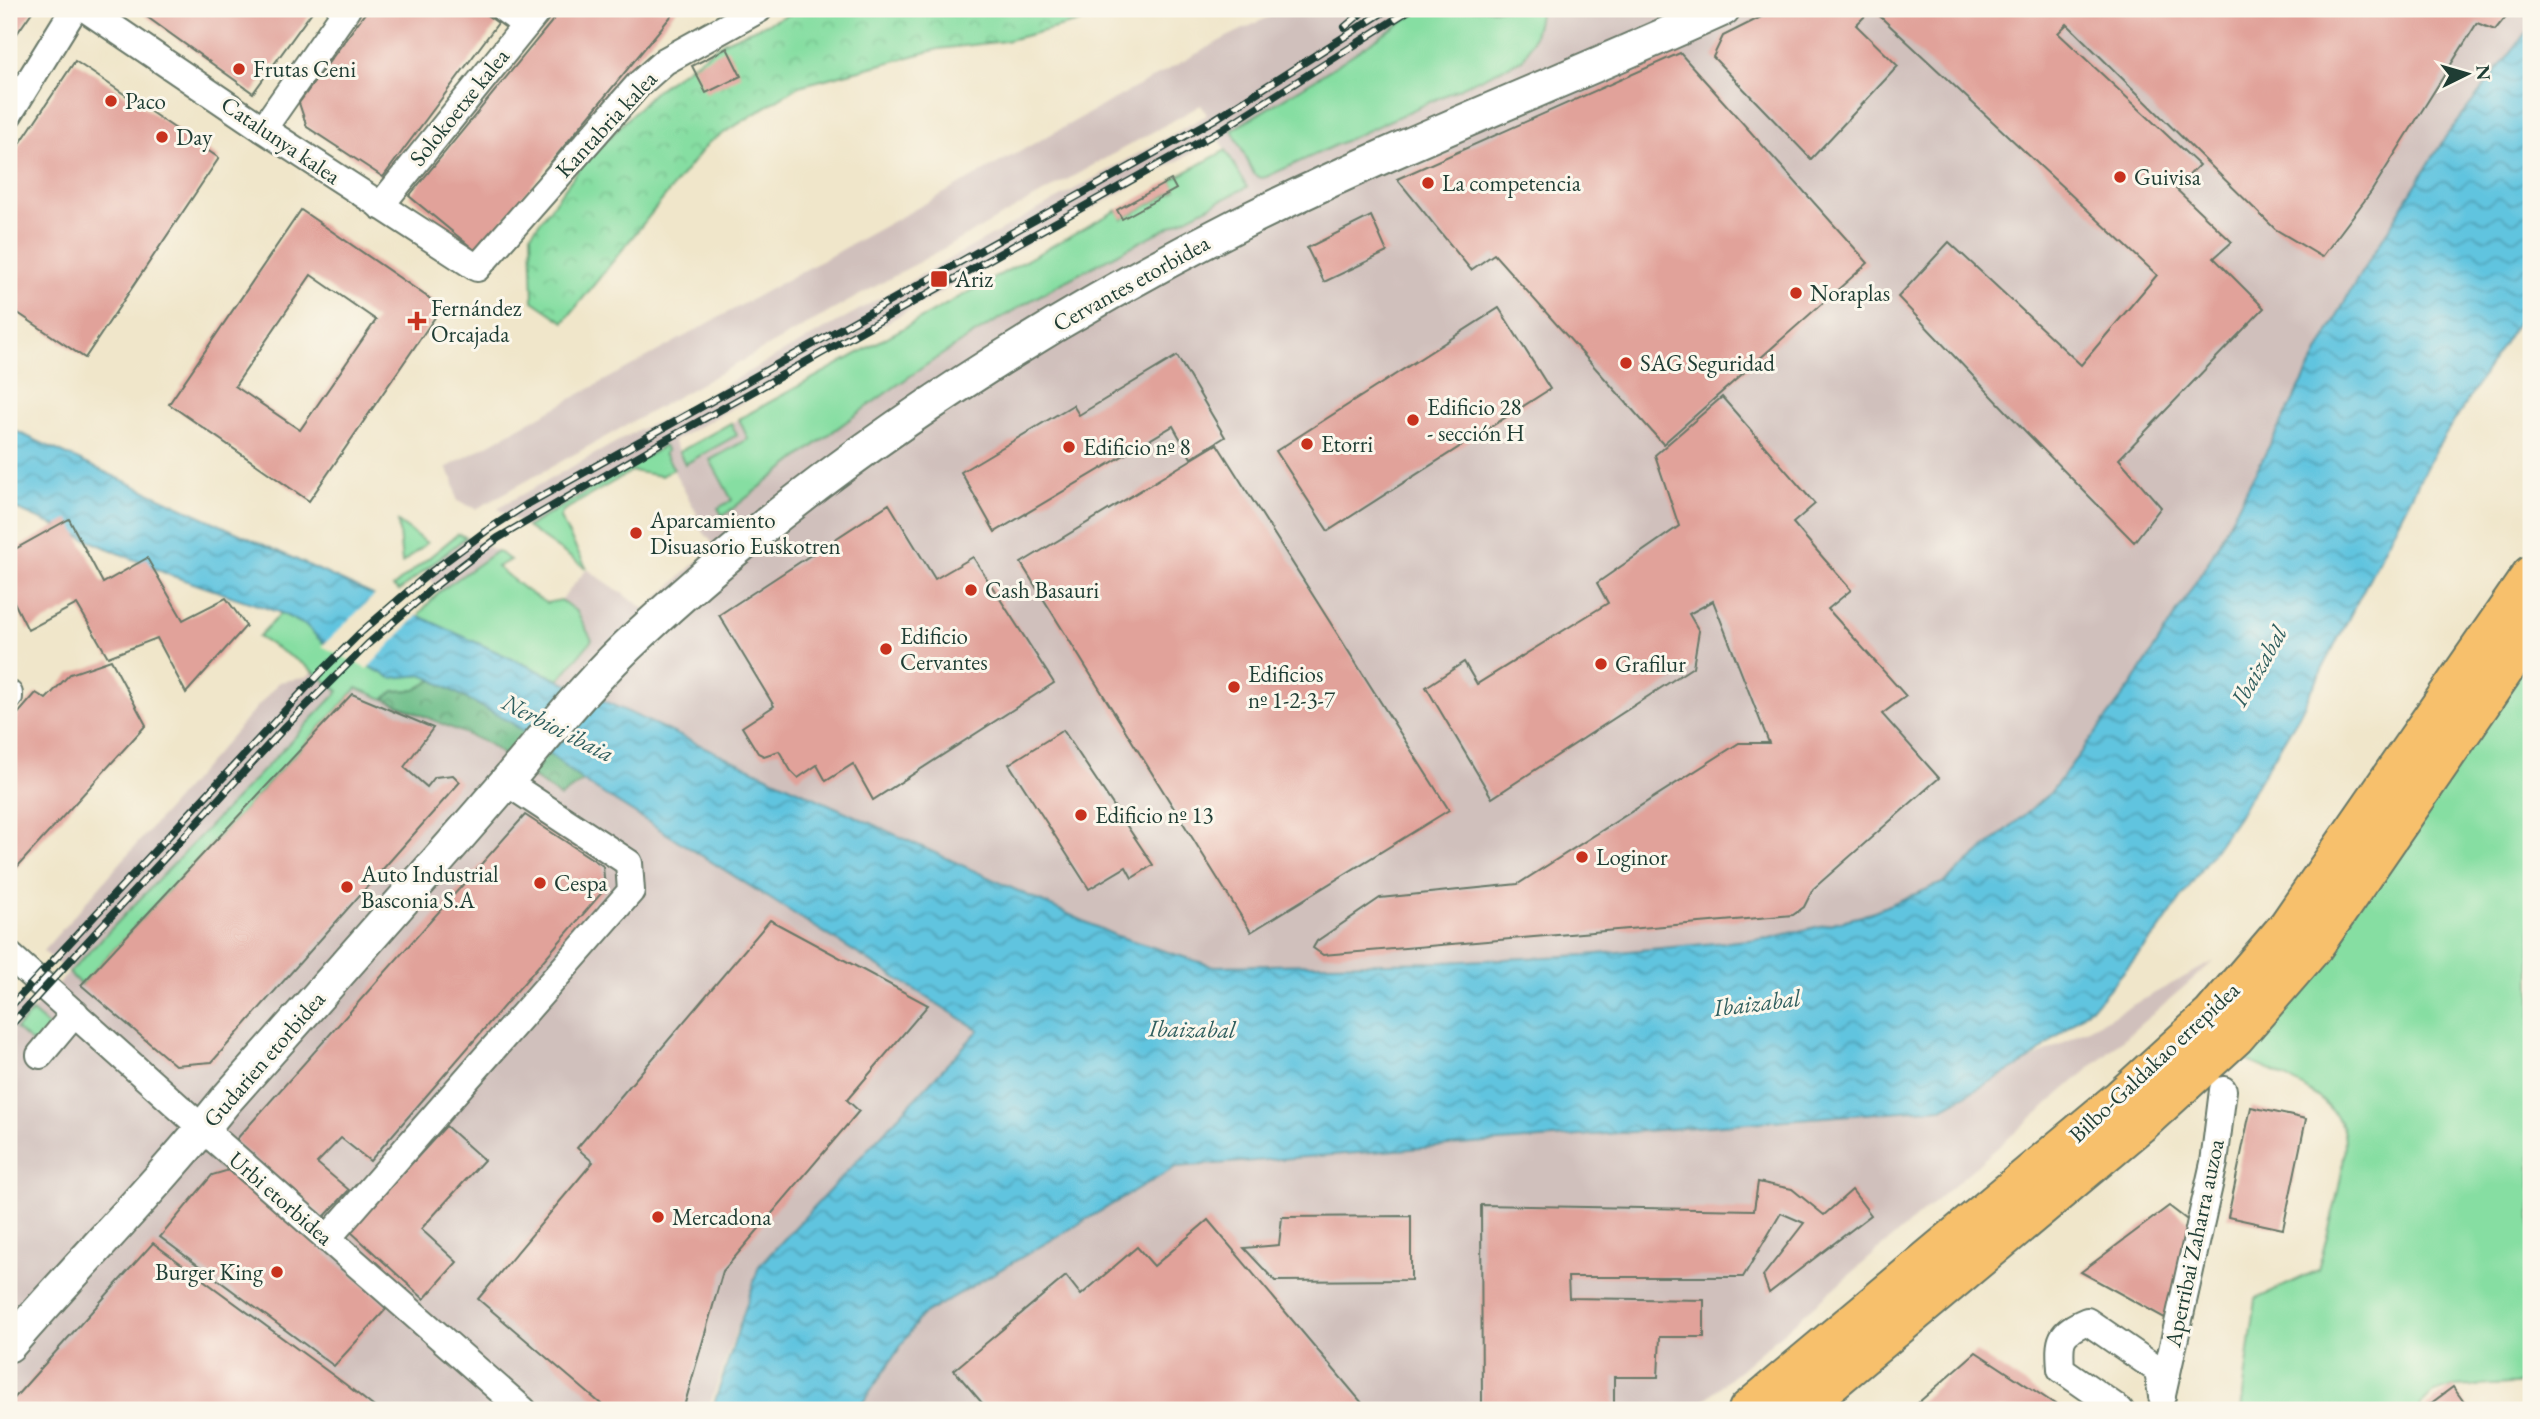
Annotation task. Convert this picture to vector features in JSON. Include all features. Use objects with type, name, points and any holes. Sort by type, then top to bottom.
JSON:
[{"type":"highway","name":"Bilbo-Galdakao errepidea","points":[[1748,1410],[2121,1098],[2211,1015],[2288,926],[2531,575]]},
{"type":"highway","name":"Bilbo-Galdakao errepidea","points":[[1798,1410],[2142,1122],[2235,1037],[2314,946],[2531,631]]},
{"type":"street","points":[[9,114],[74,9]]},
{"type":"street","name":"Catalunya kalea","points":[[86,9],[263,129],[477,268]]},
{"type":"street","points":[[263,129],[347,9]]},
{"type":"street","points":[[504,9],[533,17]]},
{"type":"street","name":"Cervantes etorbidea","points":[[511,776],[605,667],[732,552],[819,482],[916,411],[1041,332],[1132,280],[1242,223],[1429,136],[1724,9]]},
{"type":"street","name":"Kantabria kalea","points":[[477,268],[638,85],[666,61],[751,10]]},
{"type":"street","name":"Solokoetxe kalea","points":[[380,206],[533,17]]},
{"type":"street","points":[[327,1239],[631,891],[629,863],[511,776]]},
{"type":"street","name":"Gudarien etorbidea","points":[[9,1345],[74,1270],[131,1213],[511,776]]},
{"type":"street","name":"Urbi etorbidea","points":[[9,955],[523,1410]]},
{"type":"street","points":[[40,1055],[75,1013]]},
{"type":"street","name":"Aperribai Zaharra auzoa","points":[[2159,1403],[2214,1163],[2223,1090]]},
{"type":"street","name":"Aperribai Zaharra auzoa","points":[[2120,1410],[2061,1368],[2059,1345],[2067,1330],[2087,1321],[2158,1370],[2159,1403]]},
{"type":"shaded area","points":[[1279,9],[1422,9],[1232,130],[1260,178],[1522,60],[1528,52],[1540,9],[2531,9],[2531,26],[2446,136],[2353,286],[2210,559],[2133,683],[2050,793],[1945,882],[1862,916],[1770,938],[1586,955],[1444,962],[1212,966],[1114,935],[559,680],[592,642],[577,612],[561,600],[587,569],[645,609],[715,546],[692,519],[697,514],[664,453],[576,497],[527,527],[498,509],[1207,115],[1201,105],[476,509],[457,501],[453,479],[446,468],[1227,37],[1279,12]],"holes":[[[1219,138],[1246,187],[1057,285],[950,349],[840,424],[723,515],[732,500],[748,439],[739,419],[731,423],[737,435],[685,463],[673,441]]]},
{"type":"shaded area","points":[[466,537],[497,551],[439,592],[424,570]]},
{"type":"shaded area","points":[[313,671],[340,691],[69,973],[43,951],[279,682],[307,677]]},
{"type":"shaded area","points":[[357,688],[487,743],[560,797],[583,781],[980,1030],[759,1266],[708,1410],[9,1410],[9,991],[32,1011]]},
{"type":"shaded area","points":[[2214,961],[1693,1410],[862,1410],[868,1395],[921,1316],[1176,1167],[1942,1108]]},
{"type":"green space","points":[[802,9],[1130,9],[1005,41],[939,49],[799,86],[708,143],[564,322],[533,301],[531,234],[582,165],[654,92],[725,41]]},
{"type":"green space","points":[[1422,9],[1540,9],[1532,42],[1522,60],[1266,177],[1260,178],[1254,174],[1232,130]]},
{"type":"green space","points":[[1226,150],[1247,187],[1059,285],[985,327],[834,430],[723,516],[718,508],[732,500],[710,460],[748,439],[739,419],[1117,210],[1122,219],[1176,190],[1171,180]]},
{"type":"green space","points":[[731,423],[737,435],[685,464],[679,452]]},
{"type":"green space","points":[[664,446],[667,451],[664,453],[674,469],[661,476],[632,471],[563,511],[560,518],[587,569],[527,527]]},
{"type":"green space","points":[[398,522],[427,543],[402,563]]},
{"type":"green space","points":[[458,534],[466,537],[399,591],[393,587]]},
{"type":"green space","points":[[497,551],[510,560],[497,567],[546,603],[561,600],[577,612],[592,640],[559,680],[417,616],[439,592]]},
{"type":"green space","points":[[281,613],[307,626],[322,642],[391,677],[424,675],[433,680],[415,690],[394,691],[384,699],[357,688],[81,985],[69,973],[339,691],[303,664],[258,637]]},
{"type":"green space","points":[[2531,650],[2531,1383],[2453,1387],[2432,1394],[2421,1405],[2421,1410],[2241,1410],[2256,1299],[2318,1270],[2341,1177],[2345,1141],[2343,1129],[2336,1116],[2312,1093],[2280,1075],[2235,1056]]},
{"type":"green space","points":[[433,680],[512,723],[583,781],[560,797],[487,743],[384,699],[394,691],[415,690]]},
{"type":"green space","points":[[32,1012],[52,1029],[37,1047],[16,1029]]},
{"type":"water","points":[[2531,26],[2531,300],[2432,456],[2298,717],[2238,816],[2158,932],[2100,999],[2030,1060],[1942,1108],[1176,1167],[921,1316],[858,1410],[712,1410],[759,1266],[979,1030],[583,781],[512,723],[424,675],[391,678],[322,642],[307,626],[281,613],[170,575],[9,506],[9,428],[1114,935],[1212,966],[1444,962],[1586,955],[1770,938],[1862,916],[1945,882],[2050,793],[2133,683],[2210,559],[2353,286],[2446,136]]},
{"type":"pier","points":[[377,593],[420,613],[367,669],[322,646]]},
{"type":"building","points":[[9,9],[34,9],[9,45]]},
{"type":"building","points":[[136,9],[314,9],[253,93]]},
{"type":"building","points":[[368,9],[478,9],[498,23],[383,177],[307,127],[299,103]]},
{"type":"building","points":[[562,9],[677,9],[477,252],[409,196]]},
{"type":"building","points":[[1777,9],[1872,9],[1856,25],[1898,66],[1811,159],[1713,57],[1723,36]]},
{"type":"building","points":[[1872,9],[2512,9],[2495,30],[2477,23],[2371,192],[2322,257],[2275,229],[2067,24],[2058,33],[2199,165],[2176,189],[2232,242],[2214,258],[2264,308],[2119,459],[2161,507],[2134,542],[1898,297],[1949,242],[2081,365],[2157,275]]},
{"type":"building","points":[[727,48],[741,76],[706,93],[692,66]]},
{"type":"building","points":[[1680,53],[1868,263],[1663,444],[1494,254],[1471,270],[1397,179]]},
{"type":"building","points":[[75,61],[219,158],[85,358],[9,307],[9,160]]},
{"type":"building","points":[[1171,180],[1176,189],[1122,219],[1117,210]]},
{"type":"building","points":[[301,210],[442,307],[309,501],[169,404]],"holes":[[[311,275],[376,320],[300,430],[235,386]]]},
{"type":"building","points":[[1371,216],[1387,252],[1324,282],[1307,248]]},
{"type":"building","name":"Edificio 28 - sección H","points":[[1499,308],[1550,389],[1328,531],[1276,451]]},
{"type":"building","name":"Edificio nº 8","points":[[1177,356],[1225,437],[1191,458],[1173,426],[995,532],[961,472],[1073,405],[1079,415]]},
{"type":"building","points":[[1722,397],[1815,504],[1793,523],[1851,590],[1828,609],[1906,696],[1882,714],[1939,778],[1813,889],[1804,907],[1793,915],[1323,955],[1313,948],[1317,941],[1380,898],[1518,884],[1739,743],[1769,743],[1713,601],[1689,614],[1699,631],[1693,667],[1492,798],[1426,687],[1464,662],[1477,684],[1608,603],[1597,583],[1679,526],[1655,455]]},
{"type":"building","name":"Edificios nº 1-2-3-7","points":[[1217,444],[1449,810],[1251,932],[1021,563]]},
{"type":"building","name":"Edificio Cervantes","points":[[889,504],[935,579],[973,557],[1054,683],[873,800],[853,764],[826,781],[817,765],[798,778],[779,751],[764,756],[758,753],[742,727],[774,706],[719,615]]},
{"type":"building","points":[[69,519],[103,583],[147,558],[183,620],[226,598],[246,626],[186,693],[157,638],[108,657],[77,604],[28,630],[9,592],[9,536],[15,549]]},
{"type":"building","points":[[111,660],[146,725],[9,876],[9,724],[36,693],[46,699],[70,674]]},
{"type":"building","points":[[352,694],[433,728],[404,767],[427,787],[435,777],[453,775],[460,782],[212,1062],[175,1065],[81,985]]},
{"type":"building","name":"Edificio nº 13","points":[[1063,730],[1153,865],[1132,878],[1126,867],[1089,889],[1009,764]]},
{"type":"building","points":[[525,815],[603,866],[605,889],[370,1161],[341,1138],[317,1163],[349,1190],[324,1217],[235,1141]]},
{"type":"building","name":"Mercadona","points":[[770,920],[928,1005],[847,1100],[859,1111],[723,1271],[683,1410],[608,1410],[478,1299],[593,1162],[577,1148]]},
{"type":"building","points":[[2251,1107],[2306,1119],[2283,1229],[2228,1217]]},
{"type":"building","points":[[446,1126],[484,1160],[421,1229],[457,1262],[424,1299],[350,1231]]},
{"type":"building","name":"Burger King","points":[[229,1170],[388,1307],[334,1366],[160,1237],[212,1175]]},
{"type":"building","points":[[1758,1182],[1792,1189],[1824,1215],[1852,1190],[1871,1215],[1769,1293],[1763,1276],[1804,1223],[1781,1213],[1743,1277],[1568,1277],[1569,1298],[1704,1300],[1704,1337],[1660,1337],[1658,1377],[1614,1377],[1614,1410],[1482,1410],[1481,1205],[1754,1210]]},
{"type":"building","points":[[2169,1206],[2195,1226],[2172,1322],[2081,1272]]},
{"type":"building","points":[[1411,1216],[1411,1280],[1275,1281],[1244,1248],[1279,1245],[1282,1217]]},
{"type":"building","points":[[1208,1220],[1368,1410],[988,1410],[954,1370],[1066,1276],[1081,1295],[1137,1247],[1154,1266]]},
{"type":"building","points":[[153,1243],[378,1410],[9,1410],[9,1404]]},
{"type":"building","points":[[1976,1352],[2064,1410],[1910,1410]]},
{"type":"building","points":[[2453,1387],[2469,1409],[2422,1410]]},
{"type":"railway","points":[[1345,27],[1366,9]]},
{"type":"railway","points":[[9,1008],[318,675],[359,634],[427,575],[486,531],[526,505],[1215,119],[1388,9]]},
{"type":"railway","points":[[9,1027],[285,727],[368,644],[435,586],[498,538],[666,440],[1221,130],[1411,9]]},
{"type":"place","name":"Frutas Ceni","points":[[239,69]]},
{"type":"place","name":"Paco","points":[[111,101]]},
{"type":"place","name":"Day","points":[[162,137]]},
{"type":"place","name":"Guivisa","points":[[2120,177]]},
{"type":"place","name":"La competencia","points":[[1428,183]]},
{"type":"place","name":"Ariz","points":[[939,279]]},
{"type":"place","name":"Noraplas","points":[[1796,293]]},
{"type":"place","name":"Fernández Orcajada","points":[[417,321]]},
{"type":"place","name":"SAG Seguridad","points":[[1626,363]]},
{"type":"place","name":"Edificio 28 - sección H","points":[[1413,420]]},
{"type":"place","name":"Etorri","points":[[1307,444]]},
{"type":"place","name":"Edificio nº 8","points":[[1069,447]]},
{"type":"place","name":"Aparcamiento Disuasorio Euskotren","points":[[636,533]]},
{"type":"place","name":"Cash Basauri","points":[[971,590]]},
{"type":"place","name":"Edificio Cervantes","points":[[886,649]]},
{"type":"place","name":"Grafilur","points":[[1601,664]]},
{"type":"place","name":"Edificios nº 1-2-3-7","points":[[1234,687]]},
{"type":"place","name":"Edificio nº 13","points":[[1081,815]]},
{"type":"place","name":"Loginor","points":[[1582,857]]},
{"type":"place","name":"Cespa","points":[[540,883]]},
{"type":"place","name":"Auto Industrial Basconia S.A","points":[[347,887]]},
{"type":"place","name":"Mercadona","points":[[658,1217]]},
{"type":"place","name":"Burger King","points":[[277,1272]]},
{"type":"water label","name":"Ibaizabal","points":[[2259,666]]},
{"type":"water label","name":"Nerbioi ibaia","points":[[558,728]]},
{"type":"water label","name":"Ibaizabal","points":[[1757,1003]]},
{"type":"water label","name":"Ibaizabal","points":[[1192,1029]]}]
